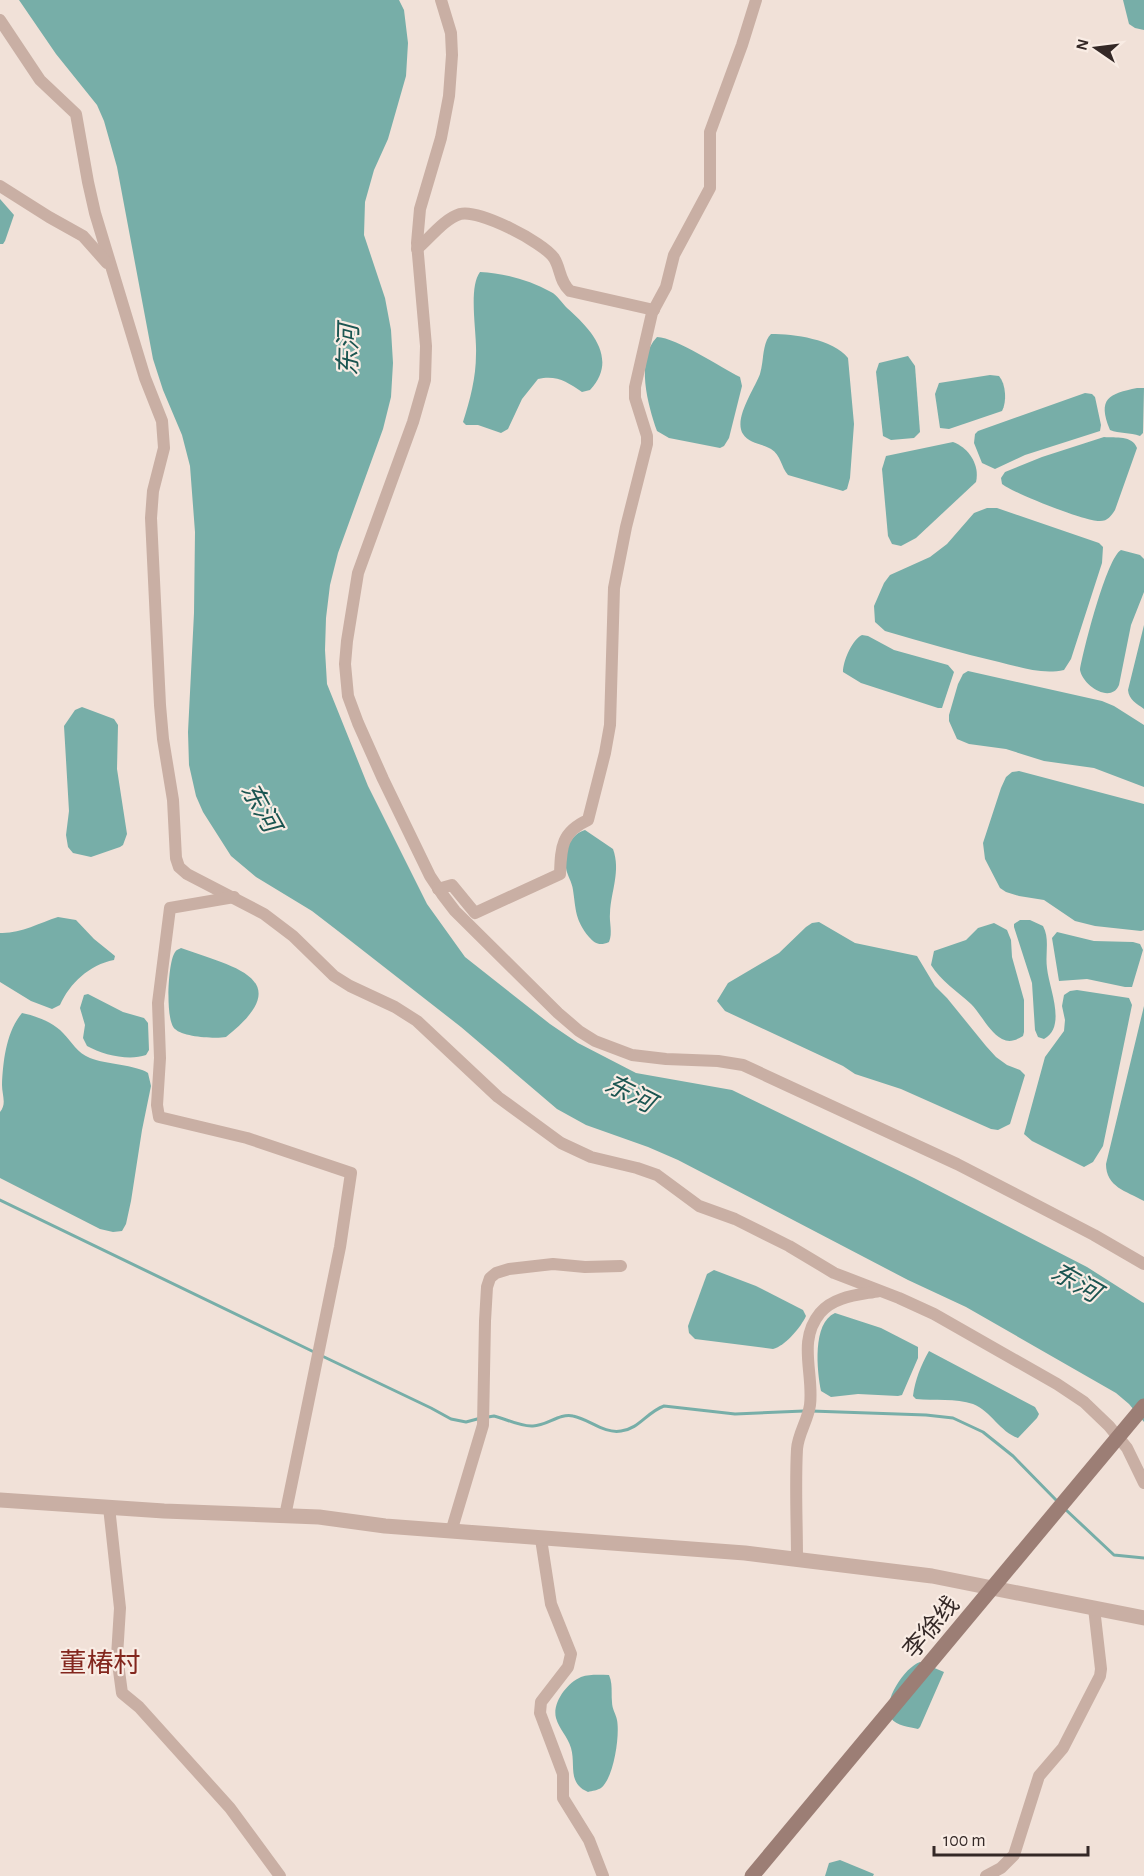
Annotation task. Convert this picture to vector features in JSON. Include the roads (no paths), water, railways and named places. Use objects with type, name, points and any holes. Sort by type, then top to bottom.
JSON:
[{"type":"main road","name":"李徐线","points":[[752,1876],[1144,1406]]},
{"type":"street","points":[[441,0],[451,33],[451,80],[446,115],[420,209],[417,249],[426,345],[425,380],[413,422],[358,573],[350,613],[345,664],[348,696],[358,723],[410,836],[438,888],[455,911],[558,1013],[595,1041],[625,1053],[646,1058],[718,1061],[743,1065],[957,1164],[1094,1235],[1144,1264]]},
{"type":"street","points":[[438,888],[452,885],[475,913],[532,888],[560,874],[562,849],[567,835],[588,820],[610,725],[615,588],[626,527],[647,444],[635,398],[636,387],[654,310],[666,287],[674,255],[710,188],[710,132],[756,0]]},
{"type":"street","points":[[0,20],[40,80],[76,114],[88,182],[111,268],[144,378],[162,421],[164,448],[153,491],[151,518],[160,705],[173,800],[176,858],[183,871],[234,897],[279,925],[342,982],[395,1007],[417,1021],[498,1097],[561,1143],[591,1157],[650,1172],[699,1206],[735,1219],[789,1246],[834,1273],[934,1314],[1057,1384],[1084,1402],[1109,1426],[1127,1448],[1144,1483]]},
{"type":"street","points":[[0,186],[83,236],[111,268]]},
{"type":"street","points":[[417,249],[453,217],[464,213],[476,215],[524,235],[541,245],[554,258],[562,281],[570,291],[654,310]]},
{"type":"street","points":[[234,897],[170,908],[158,1003],[160,1058],[157,1105],[159,1118],[247,1138],[351,1173],[340,1247],[285,1516]]},
{"type":"street","points":[[451,1532],[482,1434],[488,1282],[493,1275],[509,1269],[553,1264],[585,1267],[621,1266]]},
{"type":"street","points":[[797,1559],[797,1446],[810,1405],[807,1339],[811,1326],[823,1309],[834,1301],[880,1291]]},
{"type":"street","points":[[0,1500],[319,1517],[451,1532],[684,1548],[797,1559],[932,1576],[1144,1618]]},
{"type":"street","points":[[109,1507],[120,1608],[117,1656],[122,1693],[139,1707],[222,1800],[280,1876]]},
{"type":"street","points":[[541,1539],[551,1604],[571,1654],[568,1667],[541,1702],[540,1713],[562,1773],[563,1798],[589,1840],[603,1876]]},
{"type":"street","points":[[986,1876],[1001,1868],[1014,1856],[1039,1776],[1063,1748],[1100,1676],[1094,1608]]},
{"type":"water","name":"东河","points":[[19,0],[399,0],[404,10],[408,43],[406,76],[388,139],[374,170],[365,202],[364,235],[385,298],[391,330],[393,363],[391,397],[383,429],[338,553],[330,585],[325,650],[327,684],[368,786],[427,904],[465,957],[550,1024],[578,1043],[636,1073],[732,1090],[914,1178],[1087,1267],[1144,1303],[1144,1422],[1116,1393],[966,1307],[908,1280],[678,1160],[586,1125],[557,1109],[461,1027],[338,931],[312,911],[256,877],[231,856],[203,812],[196,796],[189,765],[188,732],[194,613],[195,532],[190,466],[182,435],[153,359],[117,167],[97,105],[56,54]]},
{"type":"water","points":[[1123,0],[1144,0],[1144,30],[1129,24]]},
{"type":"water","points":[[0,199],[14,215],[3,244],[0,244]]},
{"type":"water","points":[[480,272],[516,278],[553,293],[585,325],[602,356],[602,367],[590,390],[582,392],[556,379],[538,379],[522,399],[508,429],[501,433],[478,425],[466,425],[463,422],[475,372],[474,289]]},
{"type":"water","points":[[771,334],[791,335],[823,342],[833,346],[848,358],[854,424],[850,478],[847,489],[843,491],[788,475],[774,452],[748,439],[743,434],[741,420],[743,412],[760,374],[765,347]]},
{"type":"water","points":[[657,337],[687,347],[740,377],[742,386],[729,438],[724,446],[720,448],[669,438],[657,431],[647,396],[645,370],[650,347]]},
{"type":"water","points":[[908,356],[915,366],[920,432],[914,438],[891,440],[883,436],[876,372],[879,363]]},
{"type":"water","points":[[990,375],[999,376],[1003,384],[1005,398],[1002,411],[949,429],[940,428],[935,394],[939,383]]},
{"type":"water","points":[[1144,388],[1143,433],[1140,436],[1110,430],[1105,411],[1108,399],[1113,395]]},
{"type":"water","points":[[1085,393],[1095,397],[1101,425],[1100,431],[1025,455],[995,469],[982,463],[974,443],[975,434],[978,431]]},
{"type":"water","points":[[1104,437],[1128,439],[1137,448],[1115,510],[1105,520],[1092,520],[1066,512],[1020,494],[1002,484],[1001,478],[1005,472],[1042,457]]},
{"type":"water","points":[[953,442],[964,448],[975,463],[976,482],[916,538],[901,546],[892,544],[888,536],[882,469],[886,456]]},
{"type":"water","points":[[987,508],[997,508],[1099,543],[1103,547],[1102,563],[1071,659],[1064,670],[1048,672],[1031,670],[970,655],[885,631],[875,622],[874,606],[890,575],[930,557],[947,544],[974,513]]},
{"type":"water","points":[[1121,550],[1140,555],[1144,559],[1144,592],[1131,625],[1119,685],[1110,693],[1104,693],[1086,682],[1080,670],[1103,586],[1115,556]]},
{"type":"water","points":[[1144,625],[1144,709],[1131,699],[1128,690]]},
{"type":"water","points":[[862,635],[894,650],[948,665],[954,672],[942,708],[861,683],[843,672],[849,651]]},
{"type":"water","points":[[968,671],[1102,701],[1144,725],[1144,787],[1094,768],[1044,761],[1006,749],[969,744],[957,739],[949,721],[949,715],[958,684],[963,674]]},
{"type":"water","points":[[82,707],[114,719],[118,725],[117,769],[127,834],[120,847],[91,857],[73,853],[68,847],[66,835],[69,811],[64,726],[75,710]]},
{"type":"water","points":[[1019,771],[1144,804],[1144,930],[1095,926],[1075,921],[1044,900],[1019,896],[1000,888],[985,859],[983,843],[1006,777],[1012,772]]},
{"type":"water","points":[[585,830],[613,849],[615,857],[616,873],[610,913],[611,935],[609,942],[603,944],[593,941],[581,925],[565,863],[566,851],[571,840]]},
{"type":"water","points":[[58,917],[76,920],[115,956],[114,960],[96,966],[81,976],[69,989],[60,1005],[52,1009],[31,1001],[0,982],[0,933],[22,930]]},
{"type":"water","points":[[1020,920],[1030,920],[1043,926],[1046,936],[1047,968],[1056,1017],[1051,1033],[1044,1039],[1038,1037],[1035,1030],[1032,983],[1014,927],[1014,924]]},
{"type":"water","points":[[819,922],[855,943],[917,956],[935,986],[986,1046],[996,1057],[1025,1075],[1010,1124],[998,1130],[991,1129],[901,1089],[855,1074],[843,1066],[725,1011],[717,1001],[728,983],[779,953],[806,927]]},
{"type":"water","points":[[994,923],[1007,930],[1011,940],[1012,957],[1024,1000],[1023,1036],[1008,1041],[993,1032],[971,1004],[944,981],[931,965],[934,951],[966,940],[978,928]]},
{"type":"water","points":[[1057,932],[1094,941],[1140,944],[1143,950],[1132,987],[1087,979],[1059,981],[1052,938]]},
{"type":"water","points":[[181,948],[238,969],[251,978],[258,988],[257,1001],[247,1017],[226,1037],[192,1036],[179,1032],[172,1024],[168,993],[170,969],[174,954]]},
{"type":"water","points":[[1077,990],[1129,998],[1132,1005],[1103,1146],[1093,1162],[1084,1167],[1032,1141],[1024,1134],[1045,1057],[1064,1031],[1065,1020],[1062,1006],[1064,995]]},
{"type":"water","points":[[88,994],[123,1012],[144,1018],[148,1023],[149,1050],[146,1055],[116,1056],[87,1046],[83,1038],[85,1025],[80,1008],[84,995]]},
{"type":"water","points":[[1144,1006],[1144,1201],[1113,1183],[1109,1178],[1106,1164]]},
{"type":"water","points":[[22,1013],[54,1026],[85,1056],[148,1073],[151,1086],[131,1201],[126,1224],[122,1231],[113,1232],[100,1229],[0,1178],[0,1112],[4,1103],[2,1085],[5,1057],[12,1029]]},
{"type":"water","points":[[714,1270],[756,1286],[803,1310],[806,1316],[804,1320],[787,1340],[773,1349],[695,1339],[689,1333],[688,1326],[707,1274]]},
{"type":"water","points":[[835,1313],[881,1328],[918,1347],[918,1358],[902,1395],[858,1394],[831,1397],[821,1391],[818,1372],[819,1337],[828,1318]]},
{"type":"water","points":[[929,1351],[1035,1407],[1039,1414],[1037,1418],[1018,1438],[973,1404],[952,1400],[916,1399],[913,1396],[915,1384]]},
{"type":"water","points":[[920,1662],[944,1672],[918,1729],[896,1723],[891,1718],[889,1703],[902,1678]]},
{"type":"water","points":[[609,1675],[612,1705],[618,1727],[617,1745],[613,1766],[606,1783],[600,1789],[588,1792],[577,1784],[575,1779],[571,1748],[557,1722],[556,1706],[566,1689],[581,1677]]},
{"type":"water","points":[[840,1860],[874,1874],[873,1876],[825,1876],[829,1863]]},
{"type":"waterway","points":[[0,1200],[314,1352]]},
{"type":"waterway","points":[[320,1355],[451,1419],[466,1422],[481,1418]]},
{"type":"waterway","points":[[488,1417],[494,1416],[533,1426],[563,1416],[573,1416],[609,1430],[621,1431],[633,1427],[664,1406],[735,1414],[804,1411]]},
{"type":"waterway","points":[[811,1411],[953,1418],[983,1432],[1013,1456],[1058,1502]]},
{"type":"waterway","points":[[1065,1509],[1114,1555],[1144,1558]]},
{"type":"district","name":"董椿村","points":[[100,1663]]}]
